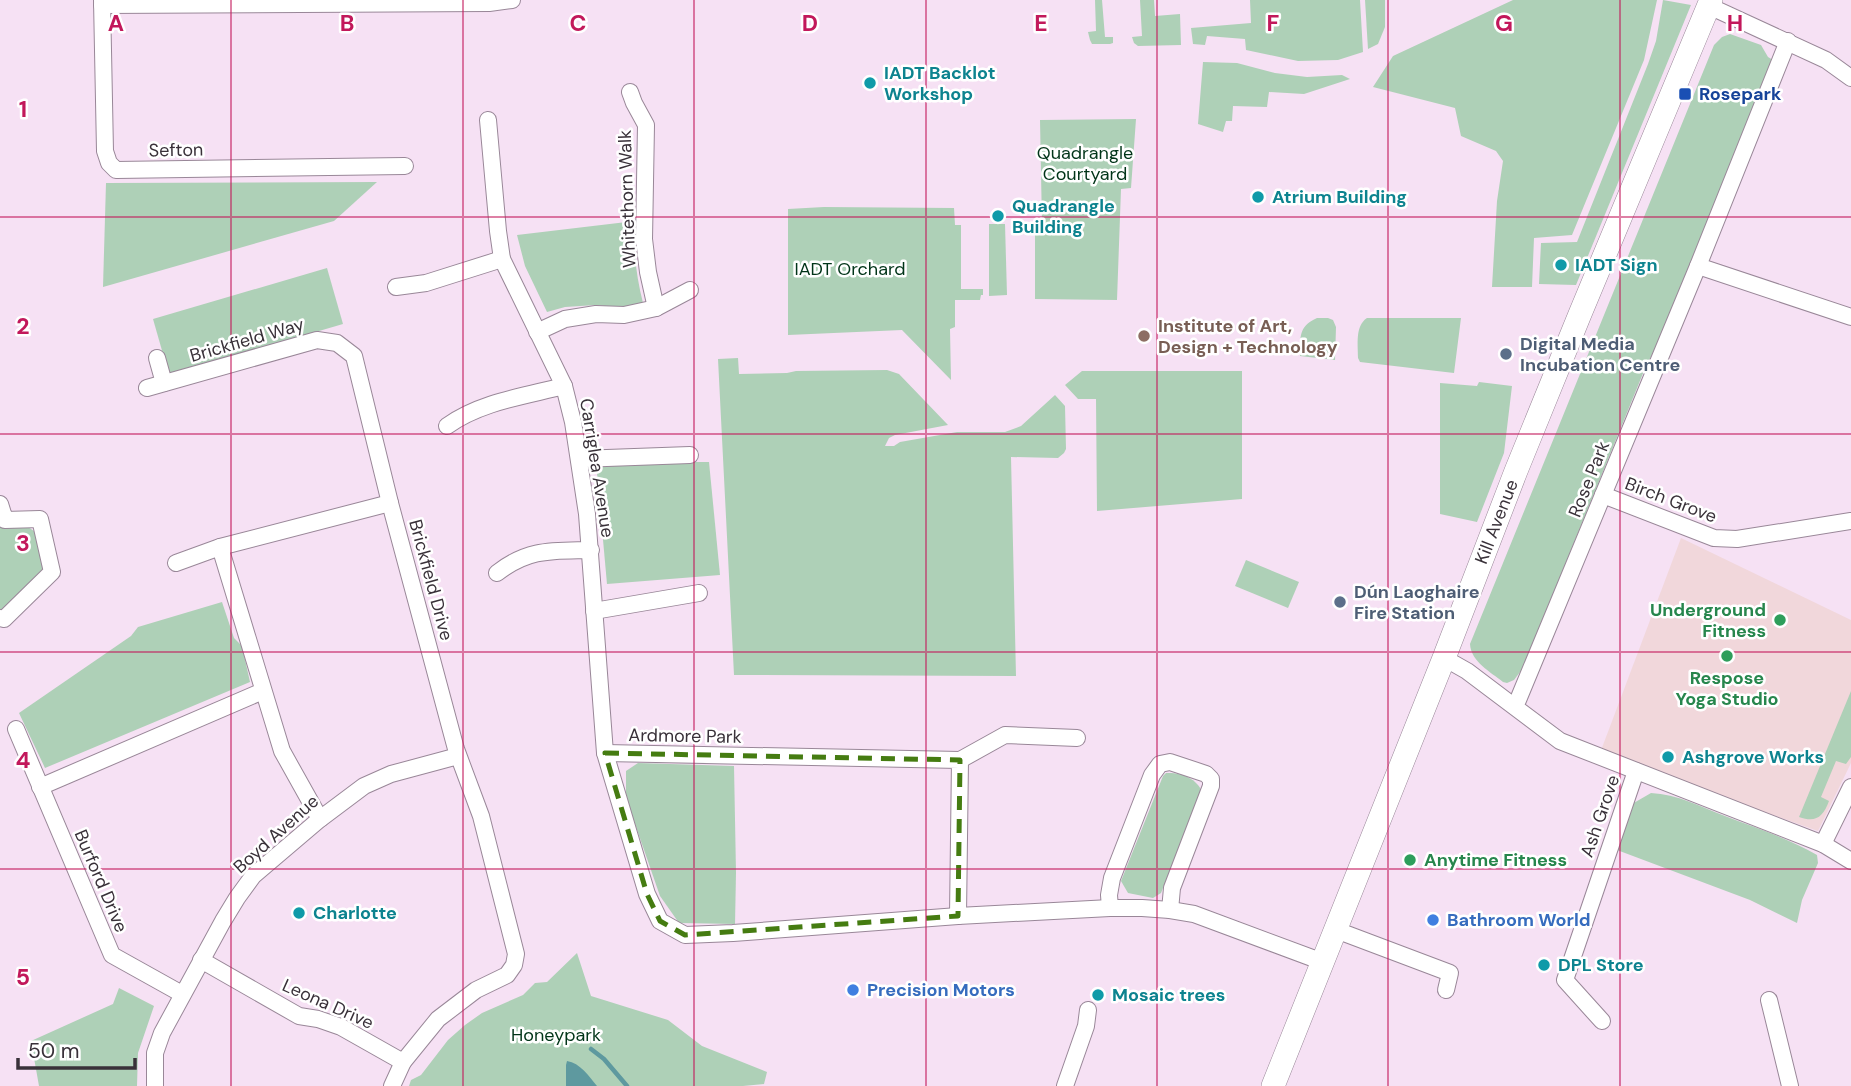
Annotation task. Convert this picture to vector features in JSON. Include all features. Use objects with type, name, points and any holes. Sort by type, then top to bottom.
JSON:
[{"type":"main road","name":"Kill Avenue","points":[[1273,1086],[1516,471],[1710,3]]},
{"type":"street","name":"Sefton","points":[[405,166],[116,170],[108,163],[105,152],[102,3],[446,3],[512,0]]},
{"type":"street","points":[[1710,3],[1826,60],[1851,78]]},
{"type":"street","name":"Rose Park","points":[[1514,705],[1698,266],[1788,41]]},
{"type":"street","name":"Whitethorn Walk","points":[[631,92],[646,125],[644,239],[656,308]]},
{"type":"street","name":"Carriglea Avenue","points":[[488,120],[502,259],[564,386],[573,422],[587,514],[605,753]]},
{"type":"street","points":[[396,287],[426,283],[502,259]]},
{"type":"street","points":[[1698,266],[1851,317]]},
{"type":"street","points":[[537,332],[565,319],[596,314],[624,316],[656,308],[690,290]]},
{"type":"street","name":"Brickfield Way","points":[[147,388],[317,340],[337,342],[354,356],[390,503]]},
{"type":"street","points":[[157,358],[164,383]]},
{"type":"street","points":[[447,426],[461,415],[499,402],[564,386]]},
{"type":"street","points":[[579,459],[690,455]]},
{"type":"street","name":"Birch Grove","points":[[1603,495],[1714,538],[1737,539],[1851,521]]},
{"type":"street","name":"Brickfield Drive","points":[[176,563],[220,547],[390,503],[458,756],[481,816],[515,951],[514,965],[506,975],[476,990],[438,1019],[403,1062]]},
{"type":"street","points":[[0,504],[5,520],[40,519],[52,572],[4,618],[0,618]]},
{"type":"street","points":[[220,547],[282,751],[320,819]]},
{"type":"street","points":[[497,573],[512,561],[541,552],[590,550]]},
{"type":"street","points":[[594,611],[699,593]]},
{"type":"street","name":"Ash Grove","points":[[1444,658],[1467,671],[1559,741],[1823,844],[1851,861]]},
{"type":"street","points":[[40,787],[263,691]]},
{"type":"street","name":"Burford Drive","points":[[16,729],[112,955],[182,994]]},
{"type":"street","points":[[958,915],[960,760],[1005,735],[1077,738]]},
{"type":"street","name":"Ardmore Park","points":[[960,760],[605,753],[646,894],[660,921],[685,935],[958,915],[1110,908],[1170,910],[1194,914],[1323,962]]},
{"type":"street","name":"Boyd Avenue","points":[[155,1086],[155,1052],[162,1033],[201,960],[253,876],[364,786],[391,774],[458,756]]},
{"type":"street","points":[[1110,908],[1112,878],[1152,775],[1160,764],[1170,762],[1206,774],[1211,779],[1211,786],[1172,888],[1170,910]]},
{"type":"street","name":"Ash Grove","points":[[1602,1021],[1564,979],[1636,771]]},
{"type":"street","points":[[1823,844],[1851,787]]},
{"type":"street","points":[[1336,930],[1450,973],[1446,990]]},
{"type":"street","name":"Leona Drive","points":[[201,960],[299,1016],[341,1027],[403,1062]]},
{"type":"street","points":[[1769,1000],[1790,1086]]},
{"type":"street","points":[[1065,1086],[1086,1026],[1088,1010]]},
{"type":"street","points":[[392,1086],[403,1062]]},
{"type":"highlighted area","points":[[605,753],[960,760],[958,916],[685,935],[660,921],[647,894]]},
{"type":"shaded area","points":[[1681,538],[1851,620],[1851,763],[1818,831],[1600,753]]},
{"type":"green space","points":[[1095,0],[1102,0],[1105,37],[1113,37],[1113,43],[1092,44],[1090,40],[1088,32],[1096,31]]},
{"type":"green space","points":[[1140,0],[1154,0],[1155,16],[1180,14],[1181,45],[1138,46],[1134,43],[1132,37],[1142,36]]},
{"type":"green space","points":[[1250,0],[1360,0],[1363,52],[1338,60],[1298,61],[1246,50],[1245,39],[1207,36],[1205,45],[1193,44],[1191,28],[1251,23]]},
{"type":"green space","points":[[1365,0],[1385,0],[1385,27],[1378,44],[1368,49]]},
{"type":"green space","points":[[1513,0],[1657,0],[1644,60],[1572,235],[1534,238],[1532,287],[1492,287],[1497,201],[1503,161],[1496,151],[1461,136],[1455,108],[1373,87],[1393,56]]},
{"type":"green space","points":[[1663,0],[1691,5],[1576,285],[1539,284],[1541,243],[1577,242],[1648,64],[1656,41]]},
{"type":"green space","points":[[1730,34],[1761,45],[1773,60],[1670,320],[1646,366],[1523,668],[1514,680],[1503,682],[1478,661],[1470,644],[1714,45]]},
{"type":"green space","points":[[1203,62],[1237,63],[1275,73],[1307,77],[1342,75],[1350,79],[1304,94],[1269,92],[1267,107],[1233,106],[1232,121],[1226,121],[1223,132],[1198,124]]},
{"type":"green space","name":"Quadrangle Courtyard","points":[[1136,119],[1131,188],[1121,189],[1117,300],[1035,299],[1035,226],[1042,225],[1040,120]]},
{"type":"green space","points":[[377,182],[334,221],[103,287],[106,183]]},
{"type":"green space","name":"IADT Orchard","points":[[954,208],[955,225],[961,225],[961,289],[983,289],[983,295],[980,300],[955,300],[955,327],[950,329],[951,380],[902,330],[788,335],[788,209]]},
{"type":"green space","points":[[635,221],[634,242],[643,303],[622,308],[596,305],[565,307],[547,312],[525,266],[517,235]]},
{"type":"green space","points":[[989,224],[1005,224],[1007,295],[989,296]]},
{"type":"green space","points":[[327,268],[343,324],[169,375],[153,319]]},
{"type":"green space","points":[[1317,318],[1333,320],[1336,327],[1335,360],[1300,356],[1303,329]]},
{"type":"green space","points":[[1367,318],[1461,318],[1454,373],[1360,362],[1358,336],[1363,321]]},
{"type":"green space","points":[[738,358],[739,374],[887,370],[899,374],[948,425],[895,435],[889,438],[885,446],[957,432],[1005,432],[1021,426],[1055,395],[1065,406],[1064,453],[1058,458],[1011,457],[1016,676],[734,675],[718,359]]},
{"type":"green space","points":[[1082,371],[1242,371],[1242,499],[1097,511],[1096,399],[1078,399],[1065,385]]},
{"type":"green space","points":[[1479,382],[1512,386],[1504,453],[1477,522],[1440,514],[1440,383],[1477,386]]},
{"type":"green space","points":[[596,462],[709,462],[720,575],[607,584]]},
{"type":"green space","points":[[24,526],[38,536],[47,566],[0,611],[0,527]]},
{"type":"green space","points":[[1246,560],[1299,582],[1288,608],[1235,586]]},
{"type":"green space","points":[[222,602],[234,638],[242,646],[250,682],[45,768],[19,713],[131,636],[138,627]]},
{"type":"green space","points":[[1851,691],[1851,757],[1846,764],[1836,761],[1821,797],[1829,801],[1821,815],[1814,819],[1799,817]]},
{"type":"green space","points":[[638,763],[734,766],[735,924],[679,923],[660,896],[626,798],[626,771]]},
{"type":"green space","points":[[1166,773],[1187,777],[1200,787],[1202,792],[1161,893],[1153,898],[1128,893],[1121,881]]},
{"type":"green space","points":[[1651,793],[1689,802],[1783,838],[1817,855],[1818,863],[1802,900],[1797,923],[1750,900],[1617,850],[1632,804]]},
{"type":"green space","name":"Honeypark","points":[[577,953],[591,996],[668,1020],[702,1046],[767,1072],[764,1084],[409,1086],[411,1080],[421,1075],[448,1040],[465,1025],[482,1013],[523,995],[535,983],[547,982]]},
{"type":"green space","points":[[119,988],[154,1006],[138,1053],[137,1086],[39,1086],[31,1041],[113,1004]]},
{"type":"water","points":[[567,1061],[580,1067],[597,1086],[566,1086]]},
{"type":"waterway","points":[[591,1049],[604,1059],[627,1086]]},
{"type":"place","name":"IADT Backlot Workshop","points":[[870,83]]},
{"type":"place","name":"Rosepark","points":[[1685,94]]},
{"type":"place","name":"Atrium Building","points":[[1258,197]]},
{"type":"place","name":"Quadrangle Building","points":[[998,216]]},
{"type":"place","name":"IADT Sign","points":[[1561,265]]},
{"type":"place","name":"Institute of Art, Design + Technology","points":[[1144,336]]},
{"type":"place","name":"Digital Media Incubation Centre","points":[[1506,354]]},
{"type":"place","name":"Dún Laoghaire Fire Station","points":[[1340,602]]},
{"type":"place","name":"Underground Fitness","points":[[1780,620]]},
{"type":"place","name":"Respose Yoga Studio","points":[[1727,656]]},
{"type":"place","name":"Ashgrove Works","points":[[1668,757]]},
{"type":"place","name":"Anytime Fitness","points":[[1410,860]]},
{"type":"place","name":"Charlotte","points":[[299,913]]},
{"type":"place","name":"Bathroom World","points":[[1433,920]]},
{"type":"place","name":"DPL Store","points":[[1544,965]]},
{"type":"place","name":"Precision Motors","points":[[853,990]]},
{"type":"place","name":"Mosaic trees","points":[[1098,995]]}]
